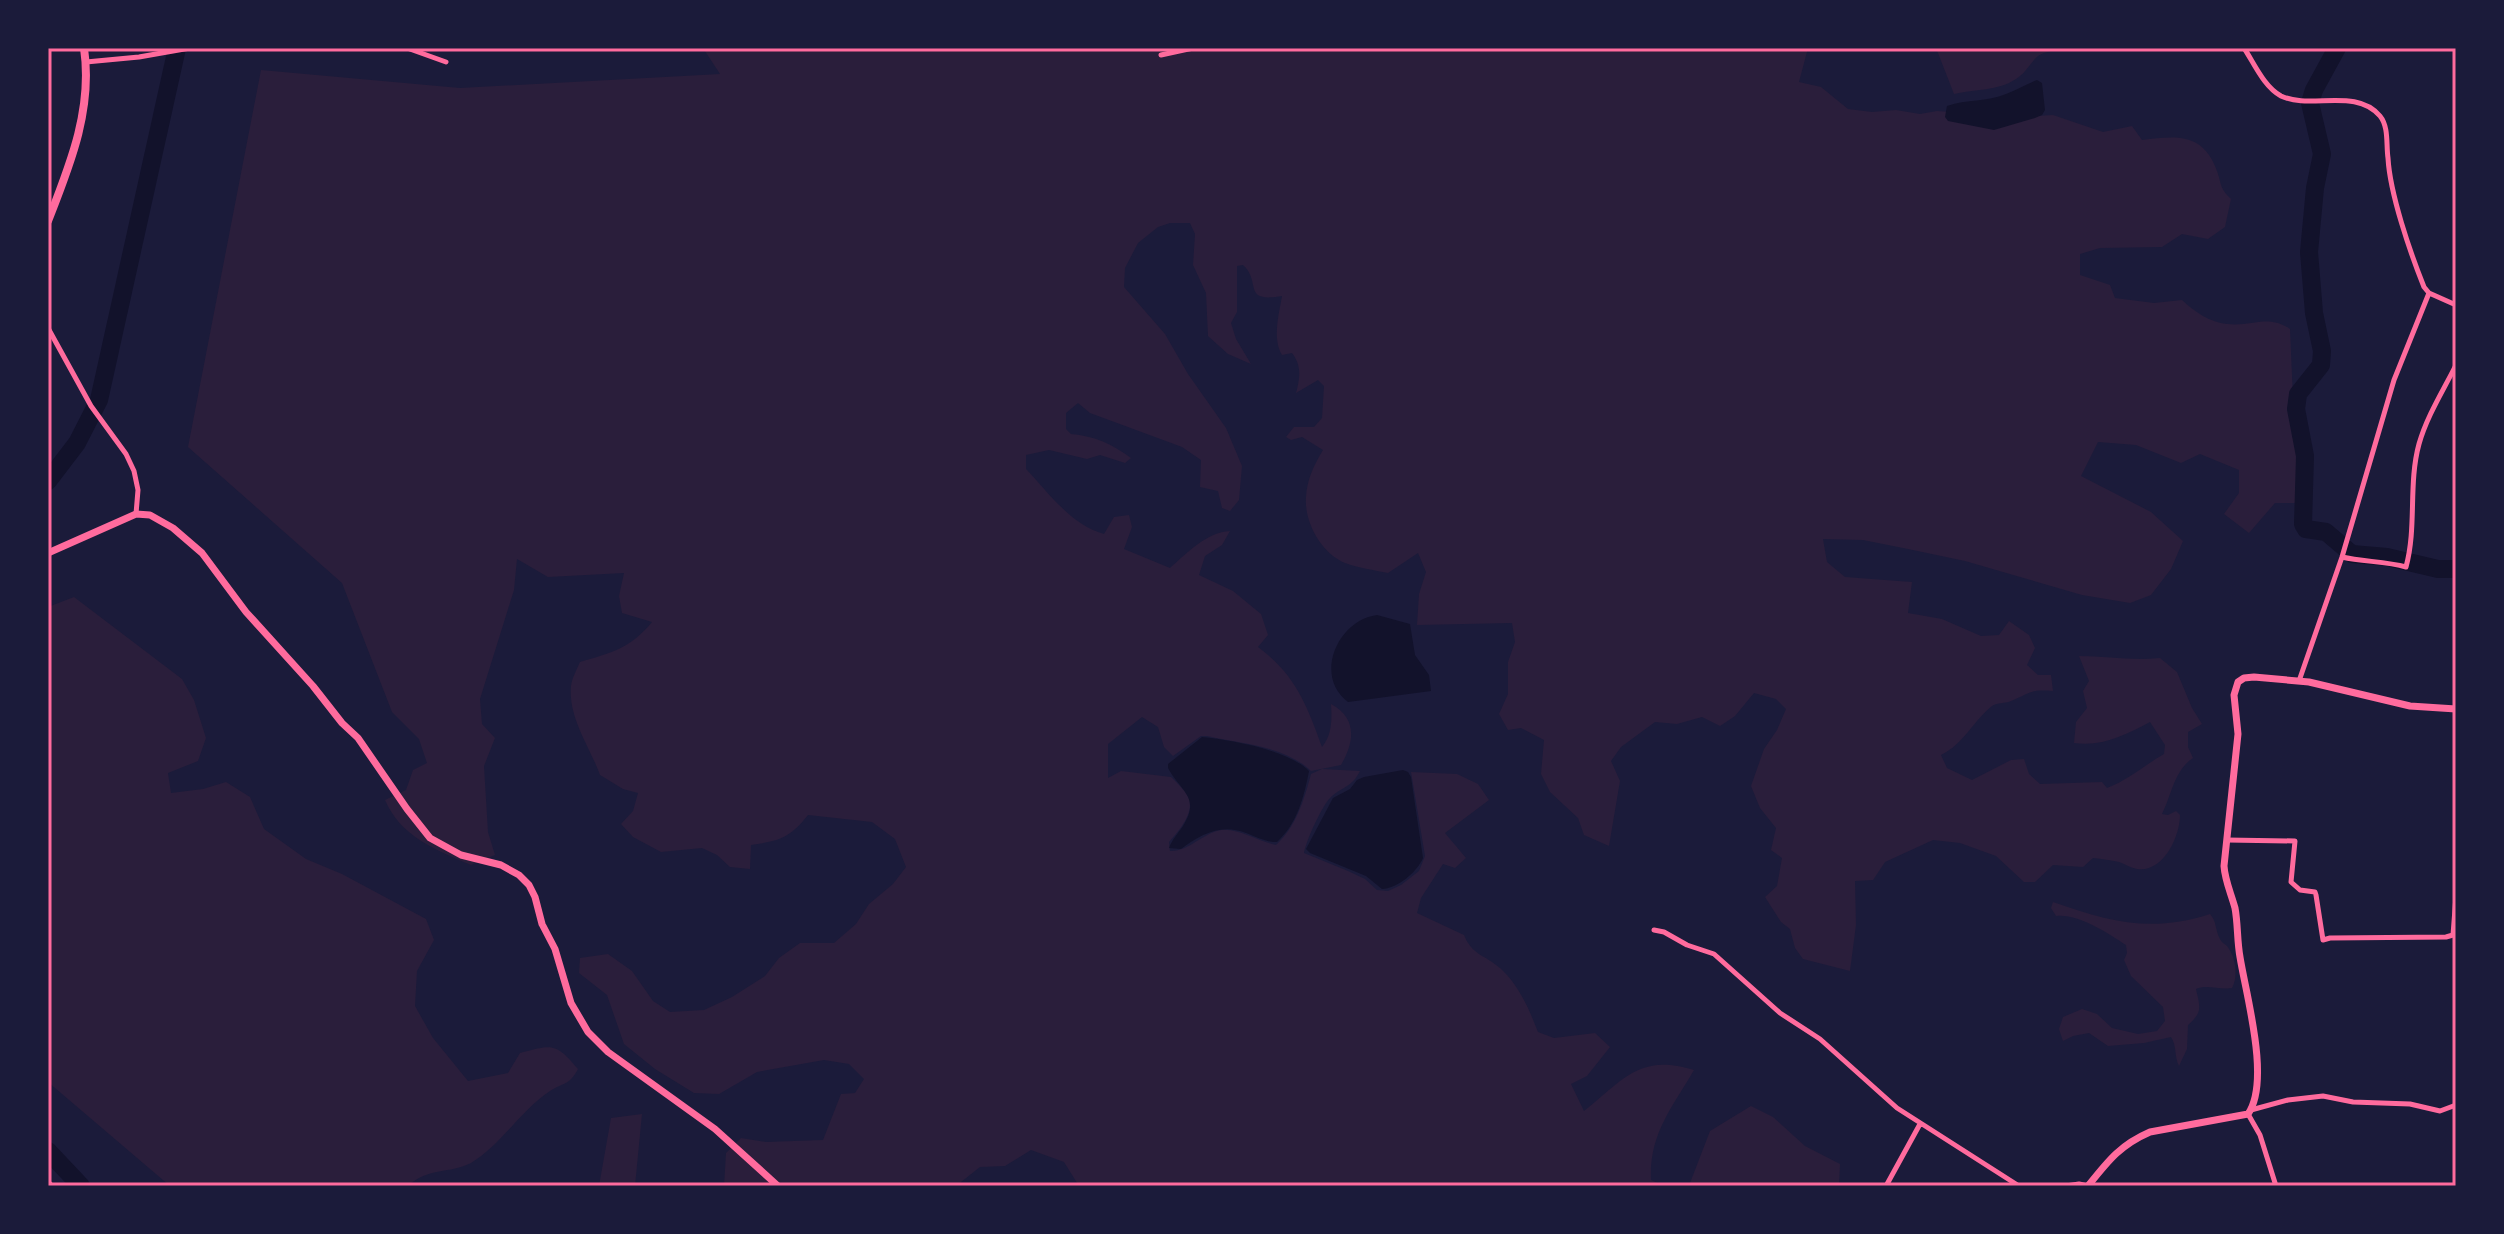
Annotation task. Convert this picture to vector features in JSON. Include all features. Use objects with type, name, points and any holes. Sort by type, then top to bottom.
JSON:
[{"type":"main road","points":[[48,221],[75,150],[84,104],[84,48]]},
{"type":"main road","points":[[48,553],[136,514],[150,515],[173,528],[202,553],[246,612],[358,738],[430,838],[461,855],[501,865],[529,885],[542,924],[555,949],[571,1003],[588,1032],[608,1052],[715,1129],[778,1186]]},
{"type":"main road","points":[[2088,1186],[2122,1146],[2150,1132],[2249,1112],[2255,1097],[2255,1044],[2250,1002],[2240,956],[2235,909],[2225,881],[2238,734],[2234,695],[2238,682],[2254,677],[2299,681],[2410,706],[2456,709]]},
{"type":"street","points":[[86,62],[190,48]]},
{"type":"street","points":[[407,48],[446,62]]},
{"type":"street","points":[[1161,55],[1193,48]]},
{"type":"street","points":[[2244,48],[2272,89],[2292,99],[2356,102],[2379,115],[2384,124],[2390,177],[2421,281],[2429,293],[2456,305]]},
{"type":"street","points":[[2299,681],[2346,543],[2394,380],[2429,293]]},
{"type":"street","points":[[48,328],[91,406],[126,454],[138,490],[136,514]]},
{"type":"street","points":[[2342,555],[2406,567],[2419,445],[2456,365]]},
{"type":"street","points":[[2227,840],[2295,841],[2291,882],[2300,890],[2315,892],[2323,940],[2454,935],[2456,896]]},
{"type":"street","points":[[1654,930],[1714,954],[1780,1013],[1820,1039],[1897,1108],[2019,1186]]},
{"type":"street","points":[[2276,1186],[2260,1135],[2249,1112],[2288,1100],[2323,1096],[2353,1102],[2410,1104],[2440,1111],[2456,1105]]},
{"type":"street","points":[[1886,1186],[1920,1124]]},
{"type":"street","points":[[2066,1186],[2088,1186]]},
{"type":"shaded area","points":[[703,48],[1808,48],[1799,82],[1821,87],[1848,109],[2019,117],[2053,115],[2103,132],[2132,126],[2142,140],[2177,138],[2196,143],[2211,158],[2223,189],[2231,199],[2225,227],[2208,239],[2182,234],[2162,247],[2100,248],[2080,254],[2080,275],[2110,285],[2115,298],[2154,303],[2182,300],[2203,316],[2220,323],[2274,322],[2290,329],[2300,464],[2299,503],[2275,503],[2249,533],[2224,514],[2239,493],[2239,470],[2200,454],[2181,463],[2136,445],[2098,442],[2081,476],[2151,512],[2183,541],[2171,569],[2151,595],[2130,603],[2082,595],[1965,561],[1908,549],[1863,540],[1823,539],[1827,562],[1845,577],[1912,582],[1908,613],[1942,619],[1981,636],[1999,635],[2009,621],[2029,635],[2035,648],[2027,665],[2038,675],[2051,675],[2053,691],[2034,691],[1992,706],[1956,745],[1941,755],[1947,768],[1972,780],[2011,760],[2024,759],[2029,774],[2040,784],[2102,782],[2107,788],[2122,781],[2164,754],[2165,745],[2150,722],[2104,742],[2074,743],[2076,722],[2087,708],[2083,691],[2089,681],[2079,656],[2160,658],[2177,672],[2202,724],[2188,732],[2188,747],[2193,758],[2177,776],[2162,814],[2176,811],[2180,815],[2173,843],[2162,859],[2146,869],[2093,858],[2083,867],[2053,865],[2035,882],[2024,882],[1996,856],[1960,843],[1933,840],[1885,862],[1873,880],[1855,881],[1856,925],[1850,971],[1803,959],[1795,948],[1790,929],[1781,922],[1765,897],[1777,886],[1782,858],[1771,850],[1776,828],[1760,808],[1751,786],[1764,749],[1786,709],[1776,699],[1754,693],[1735,716],[1720,726],[1702,717],[1677,724],[1655,722],[1621,747],[1611,761],[1620,781],[1609,846],[1584,835],[1578,818],[1550,792],[1541,774],[1544,740],[1521,728],[1508,730],[1499,714],[1508,694],[1508,662],[1515,642],[1512,623],[1417,625],[1419,594],[1426,572],[1418,553],[1388,573],[1345,563],[1328,552],[1311,526],[1306,507],[1308,484],[1323,450],[1302,437],[1291,440],[1286,437],[1294,427],[1314,427],[1322,418],[1324,386],[1318,380],[1296,393],[1299,367],[1292,353],[1282,355],[1277,342],[1282,296],[1257,294],[1243,265],[1237,266],[1237,312],[1231,323],[1236,339],[1251,364],[1228,354],[1208,336],[1206,293],[1193,265],[1195,234],[1190,223],[1170,223],[1158,227],[1138,243],[1125,268],[1124,287],[1165,334],[1188,374],[1226,428],[1242,466],[1239,500],[1230,511],[1222,508],[1218,491],[1200,487],[1201,460],[1182,447],[1090,413],[1078,403],[1066,413],[1066,429],[1071,434],[1103,442],[1131,458],[1125,463],[1100,455],[1087,459],[1049,450],[1026,455],[1026,469],[1061,507],[1092,530],[1104,534],[1114,517],[1129,515],[1132,527],[1124,549],[1170,568],[1205,539],[1230,531],[1222,545],[1205,556],[1199,575],[1233,591],[1261,614],[1268,635],[1258,647],[1291,679],[1311,717],[1322,747],[1330,732],[1331,704],[1346,716],[1351,739],[1341,765],[1311,771],[1276,751],[1207,736],[1201,736],[1173,756],[1164,747],[1158,727],[1142,717],[1108,744],[1108,778],[1121,771],[1171,777],[1184,790],[1189,799],[1189,811],[1169,842],[1170,851],[1177,851],[1221,830],[1235,831],[1276,845],[1294,821],[1311,774],[1322,769],[1360,771],[1351,783],[1328,800],[1304,853],[1365,879],[1377,890],[1388,891],[1419,871],[1425,856],[1411,772],[1457,774],[1478,784],[1489,800],[1445,833],[1466,858],[1455,868],[1443,864],[1421,898],[1417,913],[1464,935],[1475,951],[1500,968],[1518,990],[1538,1032],[1554,1038],[1595,1033],[1610,1047],[1587,1076],[1571,1084],[1584,1111],[1622,1079],[1646,1067],[1660,1065],[1694,1070],[1670,1109],[1654,1149],[1651,1180],[1664,1186],[1079,1186],[1064,1162],[1031,1150],[1005,1166],[980,1167],[956,1186],[724,1186],[726,1153],[741,1138],[766,1142],[823,1140],[841,1094],[855,1093],[864,1079],[849,1064],[824,1060],[757,1072],[719,1094],[694,1093],[655,1069],[624,1044],[607,995],[579,973],[580,958],[608,954],[632,971],[653,1001],[670,1012],[704,1010],[765,976],[779,958],[800,943],[834,943],[856,924],[869,904],[893,884],[906,867],[895,839],[872,822],[808,815],[783,837],[751,845],[750,869],[730,867],[717,855],[702,848],[661,852],[633,837],[621,824],[633,811],[638,793],[623,789],[600,775],[576,721],[571,686],[580,662],[628,644],[652,622],[622,613],[619,596],[624,573],[548,577],[517,559],[514,590],[480,699],[482,724],[495,738],[484,766],[488,832],[495,855],[471,865],[433,848],[400,824],[385,800],[406,790],[413,770],[427,763],[419,739],[392,712],[342,583],[188,447],[261,70],[460,88],[720,74]]},
{"type":"shaded area","points":[[1936,48],[2063,48],[2038,56],[2023,74],[2009,83],[1954,94]]},
{"type":"shaded area","points":[[2037,80],[2042,83],[2045,110],[2035,118],[1994,130],[1948,121],[1945,117],[1947,106],[1999,97]]},
{"type":"shaded area","points":[[74,597],[182,679],[194,700],[206,738],[198,761],[168,773],[171,793],[226,782],[250,797],[264,829],[306,859],[342,874],[426,919],[434,940],[417,971],[415,1006],[433,1038],[468,1081],[508,1073],[520,1053],[547,1047],[559,1050],[578,1069],[572,1078],[539,1099],[492,1147],[471,1163],[431,1173],[408,1186],[170,1186],[48,1082],[48,607]]},
{"type":"shaded area","points":[[1377,615],[1410,624],[1415,655],[1429,675],[1431,691],[1348,702],[1338,691],[1332,678],[1332,664],[1341,638],[1363,619]]},
{"type":"shaded area","points":[[1202,737],[1274,752],[1309,771],[1295,818],[1277,842],[1228,829],[1204,835],[1181,849],[1169,848],[1188,816],[1190,801],[1168,764]]},
{"type":"shaded area","points":[[1403,770],[1411,777],[1423,858],[1406,878],[1382,889],[1366,876],[1306,849],[1333,798],[1364,777]]},
{"type":"shaded area","points":[[2053,902],[2131,923],[2169,923],[2210,914],[2220,939],[2233,958],[2235,979],[2232,988],[2196,989],[2199,1009],[2188,1025],[2187,1049],[2179,1066],[2171,1037],[2108,1046],[2089,1033],[2063,1041],[2059,1029],[2063,1017],[2082,1009],[2097,1014],[2112,1028],[2138,1034],[2157,1031],[2165,1021],[2163,1007],[2131,976],[2124,960],[2126,945],[2083,921],[2056,916],[2051,908]]},
{"type":"shaded area","points":[[1751,1106],[1773,1117],[1805,1146],[1840,1164],[1839,1185],[1683,1186],[1690,1183],[1710,1131]]},
{"type":"shaded area","points":[[642,1114],[635,1186],[599,1186],[611,1118]]},
{"type":"waterway","points":[[48,481],[77,443],[99,400],[177,48]]},
{"type":"waterway","points":[[2337,48],[2310,103],[2322,154],[2315,188],[2309,252],[2314,313],[2322,351],[2321,365],[2298,394],[2296,409],[2305,456],[2303,524],[2306,529],[2326,532],[2352,554],[2387,557],[2438,569],[2456,569]]},
{"type":"waterway","points":[[48,1151],[81,1186]]}]
